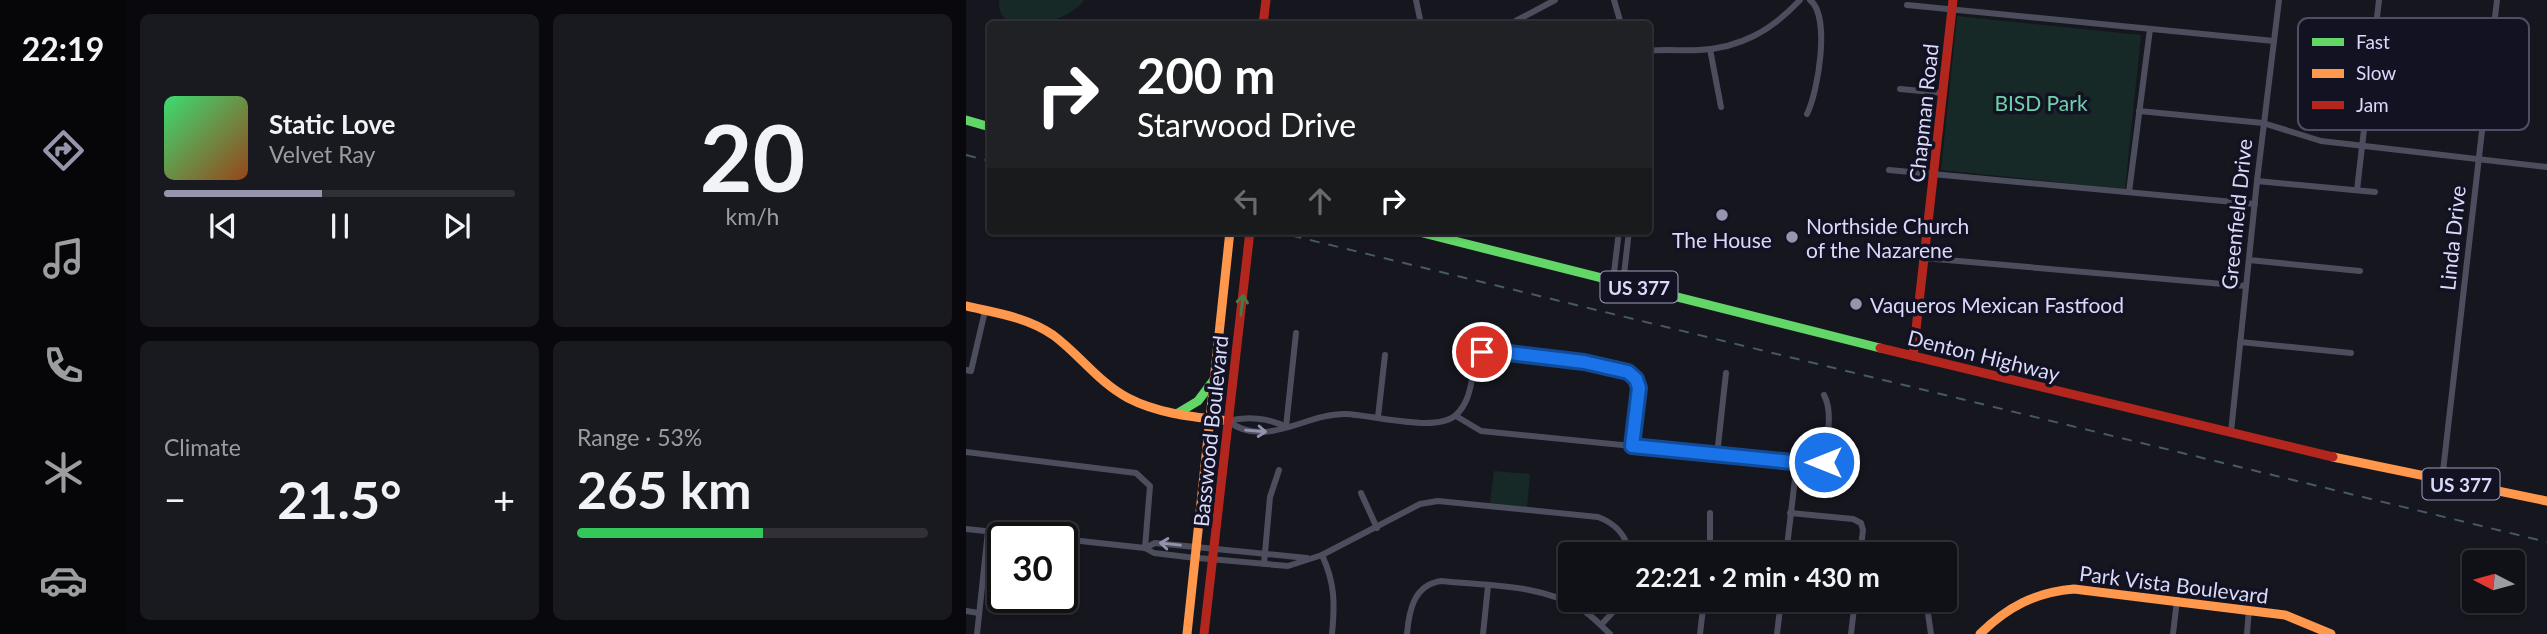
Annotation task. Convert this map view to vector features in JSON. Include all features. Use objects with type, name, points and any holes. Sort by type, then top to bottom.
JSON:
[{"type":"main road","points":[[1263,21],[1266,0]]},
{"type":"main road","name":"Chapman Road","points":[[1913,356],[1952,4]]},
{"type":"main road","points":[[966,120],[987,126]]},
{"type":"main road","name":"Basswood Boulevard","points":[[1187,634],[1230,235]]},
{"type":"main road","name":"Basswood Boulevard","points":[[1205,634],[1250,235]]},
{"type":"main road","name":"Denton Highway","points":[[1431,235],[1913,356],[2231,432],[2442,481],[2547,501]]},
{"type":"main road","points":[[966,306],[1018,319],[1041,328],[1076,354],[1116,391],[1140,403],[1175,414],[1228,421]]},
{"type":"main road","points":[[1175,414],[1192,407],[1214,380]]},
{"type":"main road","name":"Park Vista Boulevard","points":[[1980,634],[2020,602],[2052,591],[2086,589],[2285,615],[2331,634]]},
{"type":"street","points":[[1416,0],[1421,21]]},
{"type":"street","points":[[1516,21],[1555,0]]},
{"type":"street","points":[[1614,0],[1620,21]]},
{"type":"street","points":[[1652,51],[1710,49],[1762,33],[1785,17],[1800,0]]},
{"type":"street","points":[[1807,114],[1814,97],[1821,37],[1819,9],[1810,0]]},
{"type":"street","name":"Greenfield Drive","points":[[2231,432],[2263,123],[2279,0]]},
{"type":"street","points":[[2377,18],[2379,0]]},
{"type":"street","name":"Linda Drive","points":[[2495,18],[2497,0]]},
{"type":"street","points":[[1907,5],[1952,4],[2150,29],[2274,41]]},
{"type":"street","points":[[2129,192],[2150,29]]},
{"type":"street","points":[[1710,49],[1721,107]]},
{"type":"street","points":[[1900,89],[1942,93]]},
{"type":"street","points":[[2139,111],[2263,123],[2310,139],[2547,167]]},
{"type":"street","points":[[2357,190],[2364,130]]},
{"type":"street","name":"Linda Drive","points":[[2442,481],[2481,130]]},
{"type":"street","points":[[1889,170],[2255,204]]},
{"type":"street","points":[[2257,181],[2375,192]]},
{"type":"street","points":[[1618,282],[1619,235]]},
{"type":"street","points":[[1618,282],[1628,235]]},
{"type":"street","points":[[1924,258],[2246,285]]},
{"type":"street","points":[[2249,260],[2360,271]]},
{"type":"street","points":[[966,370],[971,371],[985,311]]},
{"type":"street","points":[[1286,427],[1296,333]]},
{"type":"street","points":[[2240,342],[2351,353]]},
{"type":"street","points":[[1228,421],[1239,430],[1273,433],[1286,427],[1343,414],[1439,422],[1455,416],[1469,396],[1475,361],[1482,352],[1492,351],[1584,362],[1628,372],[1636,379],[1639,388],[1632,446]]},
{"type":"street","points":[[1378,418],[1385,355]]},
{"type":"street","points":[[1717,455],[1726,373]]},
{"type":"street","points":[[1455,416],[1481,431],[1812,464],[1824,462],[1829,416],[1824,395]]},
{"type":"street","points":[[1228,421],[1241,418],[1275,421],[1286,427]]},
{"type":"street","points":[[966,452],[1136,473],[1150,486],[1145,548]]},
{"type":"street","points":[[1787,542],[1797,462]]},
{"type":"street","points":[[1264,564],[1270,497],[1279,470]]},
{"type":"street","points":[[1361,493],[1377,527]]},
{"type":"street","points":[[1145,548],[1155,543],[1196,547],[1214,554],[1288,566],[1322,555],[1414,506],[1438,501],[1598,517],[1610,521],[1625,542]]},
{"type":"street","points":[[1710,513],[1710,542]]},
{"type":"street","points":[[1790,513],[1853,519],[1861,523],[1862,542]]},
{"type":"street","points":[[966,529],[987,531]]},
{"type":"street","points":[[977,634],[987,540]]},
{"type":"street","points":[[1078,541],[1145,548],[1154,553],[1195,558],[1214,554],[1265,554],[1313,559]]},
{"type":"street","points":[[1322,555],[1331,574],[1334,590],[1332,634]]},
{"type":"street","points":[[1407,634],[1410,607],[1419,592],[1430,582],[1441,581],[1558,597],[1584,610],[1611,634]]},
{"type":"street","points":[[1483,634],[1488,586]]},
{"type":"street","points":[[2172,634],[2177,600]]},
{"type":"street","points":[[2246,634],[2249,609]]},
{"type":"street","points":[[966,611],[979,613]]},
{"type":"street","points":[[1601,625],[1613,612]]},
{"type":"street","points":[[1700,634],[1703,612]]},
{"type":"street","points":[[1777,634],[1779,612]]},
{"type":"street","points":[[1851,634],[1854,612]]},
{"type":"street","points":[[1928,612],[1931,634]]},
{"type":"green space","points":[[999,0],[1084,0],[1068,14],[1048,21],[1011,21],[1000,11]]},
{"type":"green space","name":"BISD Park","points":[[1957,16],[2141,35],[2125,189],[1941,170]]},
{"type":"green space","points":[[1494,471],[1530,474],[1527,507],[1490,503]]},
{"type":"railway","points":[[966,155],[987,160]]},
{"type":"railway","points":[[1289,235],[2547,542]]},
{"type":"traffic: fast","points":[[966,120],[987,126]]},
{"type":"traffic: fast","points":[[1431,235],[1880,348]]},
{"type":"traffic: fast","points":[[1178,413],[1198,401],[1213,381]]},
{"type":"traffic: slow","points":[[1187,634],[1230,235]]},
{"type":"traffic: slow","points":[[966,306],[1011,316],[1043,329],[1063,343],[1107,384],[1128,398],[1177,414],[1228,421]]},
{"type":"traffic: slow","points":[[2333,457],[2547,501]]},
{"type":"traffic: slow","points":[[1980,634],[2023,602],[2074,589],[2285,615],[2331,634]]},
{"type":"traffic: jam","points":[[1263,21],[1266,0]]},
{"type":"traffic: jam","points":[[1913,356],[1953,0]]},
{"type":"traffic: jam","points":[[1204,634],[1250,235]]},
{"type":"traffic: jam","points":[[1880,348],[2333,457]]},
{"type":"place","name":"The House","points":[[1722,215]]},
{"type":"place","name":"Northside Church of the Nazarene","points":[[1792,237]]},
{"type":"place","name":"Vaqueros Mexican Fastfood","points":[[1856,304]]},
{"type":"route","points":[[1482,352],[1584,362],[1628,372],[1636,379],[1639,388],[1632,446],[1812,464],[1824,462]]}]
